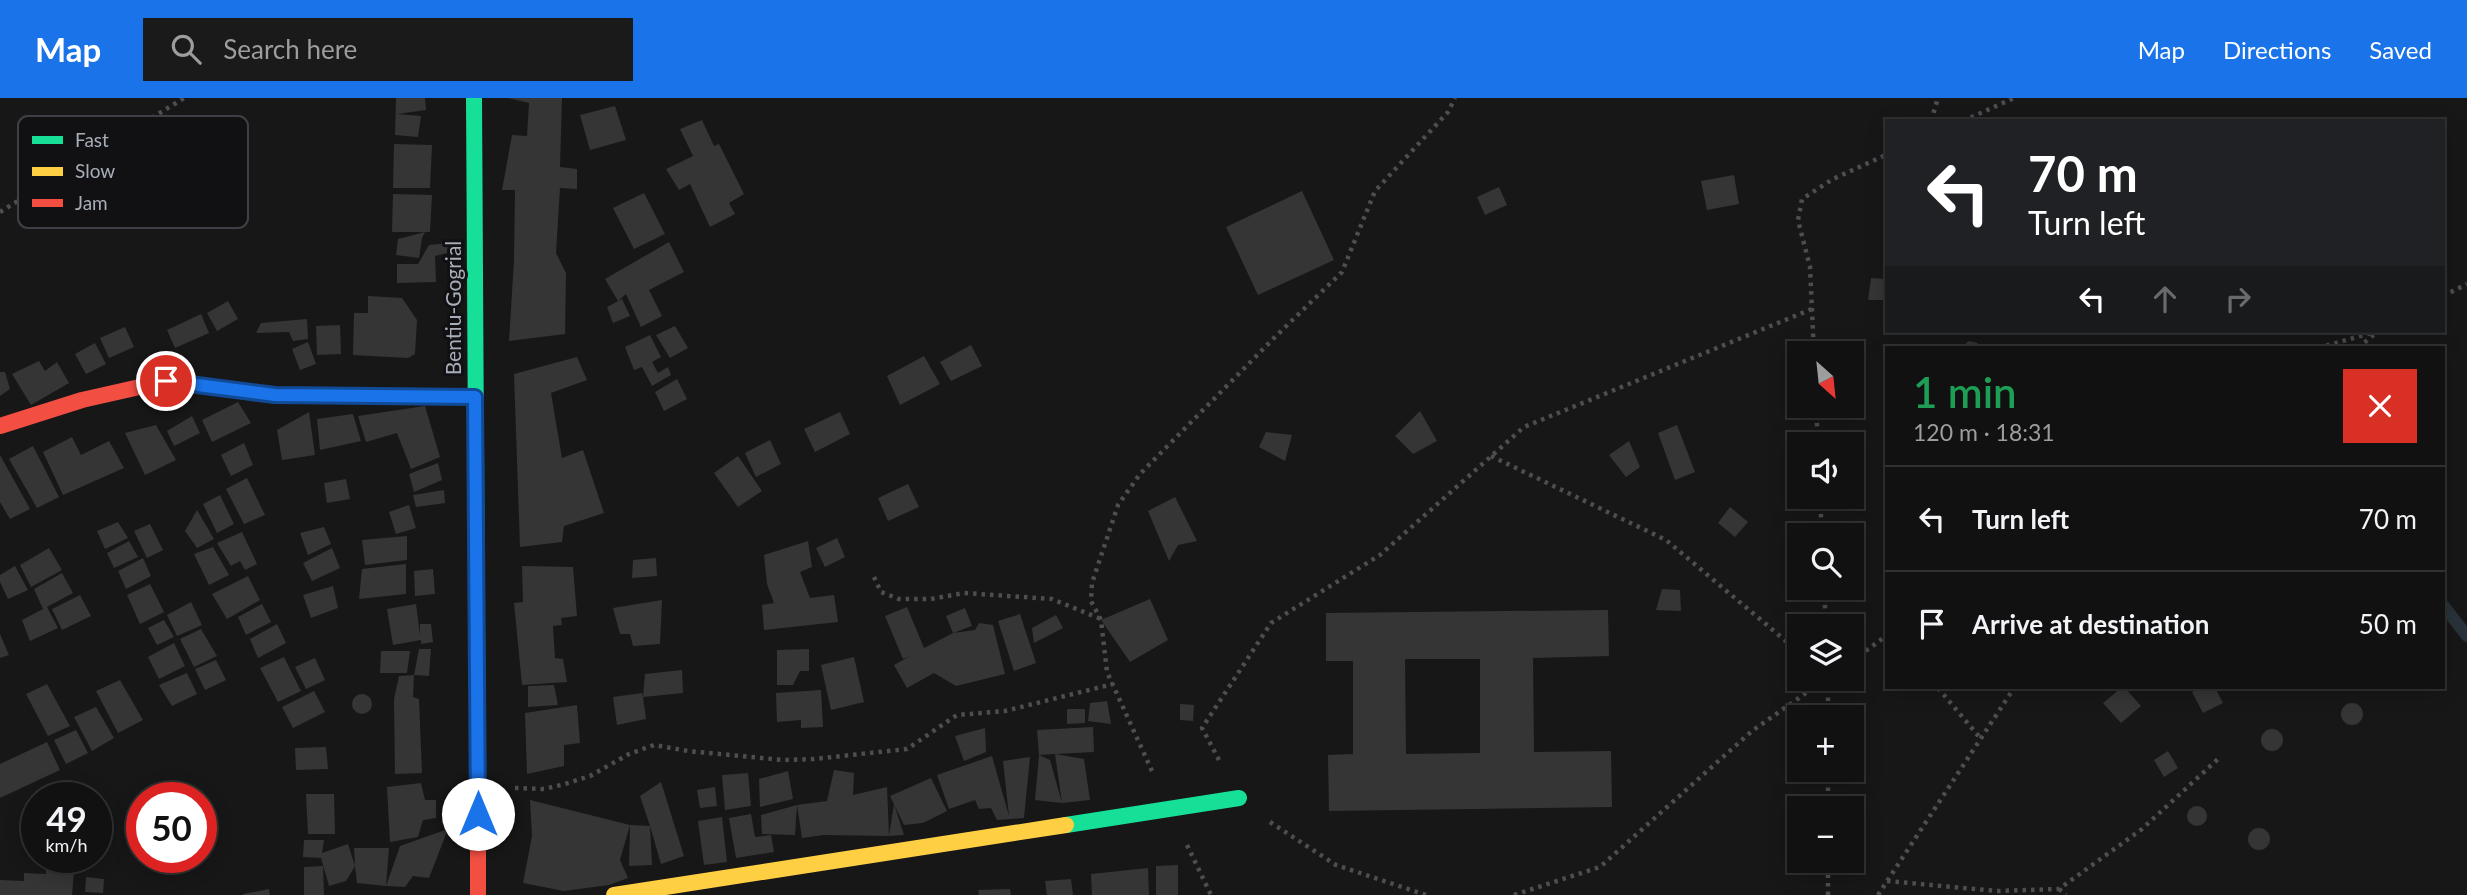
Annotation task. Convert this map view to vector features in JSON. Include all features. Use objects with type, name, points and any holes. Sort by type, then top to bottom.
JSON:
[{"type":"street","name":"Bentiu-Gogrial","points":[[474,98],[478,895]]},
{"type":"street","points":[[0,426],[82,400],[166,381],[275,395],[475,397]]},
{"type":"street","points":[[614,895],[1239,798]]},
{"type":"path","points":[[155,116],[184,98]]},
{"type":"path","points":[[1211,895],[1107,672],[1101,620],[1091,601],[1092,583],[1118,505],[1150,464],[1276,335],[1342,272],[1375,191],[1448,112],[1455,98]]},
{"type":"path","points":[[1932,119],[1938,98]]},
{"type":"path","points":[[1967,119],[2014,98]]},
{"type":"path","points":[[1813,341],[1810,267],[1798,220],[1802,199],[1833,180],[1885,155]]},
{"type":"path","points":[[0,212],[18,201]]},
{"type":"path","points":[[2445,295],[2467,284]]},
{"type":"path","points":[[1426,895],[1336,865],[1284,833],[1239,798],[1202,728],[1271,623],[1380,555],[1524,427],[1812,309]]},
{"type":"path","points":[[2325,346],[2372,333]]},
{"type":"path","points":[[2360,346],[2377,333]]},
{"type":"path","points":[[1491,456],[1667,540],[1787,642]]},
{"type":"path","points":[[874,577],[881,592],[899,600],[931,599],[964,593],[1052,599],[1101,620]]},
{"type":"path","points":[[1864,652],[1885,637]]},
{"type":"path","points":[[478,787],[544,789],[565,784],[590,776],[629,754],[654,745],[783,760],[907,749],[957,715],[1005,711],[1113,684]]},
{"type":"path","points":[[1939,689],[1981,739]]},
{"type":"path","points":[[1878,895],[2013,689]]},
{"type":"path","points":[[1514,895],[1600,867],[1752,731],[1810,691]]},
{"type":"path","points":[[1887,881],[1997,891],[2059,889],[2142,829],[2218,759]]},
{"type":"path","points":[[1828,873],[1828,895]]},
{"type":"path","points":[[2059,889],[2066,895]]},
{"type":"building","points":[[396,98],[425,98],[426,110],[397,114],[421,116],[418,137],[395,135]]},
{"type":"building","points":[[508,98],[562,98],[560,167],[577,169],[577,189],[560,188],[556,253],[566,273],[565,334],[509,341],[515,190],[502,190],[512,135],[527,136],[529,103]]},
{"type":"building","points":[[615,106],[626,140],[590,150],[580,115]]},
{"type":"building","points":[[702,120],[714,146],[719,144],[744,194],[729,203],[735,214],[710,227],[690,184],[679,190],[666,169],[693,156],[680,129]]},
{"type":"building","points":[[394,144],[432,145],[430,188],[393,188]]},
{"type":"building","points":[[1734,175],[1739,204],[1707,210],[1701,181]]},
{"type":"building","points":[[1499,187],[1507,205],[1485,215],[1477,197]]},
{"type":"building","points":[[1302,191],[1334,260],[1258,295],[1226,227]]},
{"type":"building","points":[[644,193],[665,234],[634,249],[613,208]]},
{"type":"building","points":[[393,194],[432,195],[430,232],[392,232]]},
{"type":"building","points":[[425,232],[419,258],[396,255],[398,239]]},
{"type":"building","points":[[669,242],[684,272],[649,290],[662,316],[641,327],[626,294],[618,301],[605,279]]},
{"type":"building","points":[[449,243],[447,253],[435,256],[436,282],[397,283],[397,264],[418,264],[429,245]]},
{"type":"building","points":[[1871,278],[1885,279],[1885,300],[1868,300]]},
{"type":"building","points":[[368,296],[402,298],[417,320],[415,354],[408,358],[353,355],[354,313],[368,313]]},
{"type":"building","points":[[622,299],[630,316],[613,323],[607,307]]},
{"type":"building","points":[[228,301],[238,319],[217,331],[207,313]]},
{"type":"building","points":[[201,314],[209,333],[175,348],[167,330]]},
{"type":"building","points":[[307,319],[308,339],[293,341],[289,332],[256,333],[261,323]]},
{"type":"building","points":[[340,325],[341,354],[317,355],[316,326]]},
{"type":"building","points":[[675,326],[688,348],[670,358],[656,335]]},
{"type":"building","points":[[125,327],[134,347],[109,358],[100,338]]},
{"type":"building","points":[[650,335],[661,357],[652,362],[658,373],[668,367],[671,375],[652,386],[642,367],[634,370],[625,347]]},
{"type":"building","points":[[1969,341],[1980,346],[1963,346]]},
{"type":"building","points":[[308,342],[316,364],[300,370],[292,349]]},
{"type":"building","points":[[95,343],[106,364],[86,374],[75,354]]},
{"type":"building","points":[[971,345],[982,366],[951,381],[940,362]]},
{"type":"building","points":[[924,356],[940,384],[900,405],[887,376]]},
{"type":"building","points":[[577,357],[587,380],[551,393],[562,458],[583,450],[604,513],[564,526],[562,542],[520,547],[514,374]]},
{"type":"building","points":[[39,361],[45,371],[57,362],[69,383],[31,405],[12,374]]},
{"type":"building","points":[[0,372],[5,372],[10,389],[0,396]]},
{"type":"building","points":[[677,379],[687,399],[664,411],[655,392]]},
{"type":"building","points":[[238,402],[251,423],[212,442],[202,420]]},
{"type":"building","points":[[425,406],[440,457],[411,469],[397,433],[366,442],[358,416]]},
{"type":"building","points":[[1420,411],[1437,441],[1413,454],[1395,436]]},
{"type":"building","points":[[309,412],[315,455],[282,460],[277,430]]},
{"type":"building","points":[[840,412],[850,434],[815,452],[804,429]]},
{"type":"building","points":[[353,414],[361,441],[320,450],[317,419]]},
{"type":"building","points":[[192,416],[200,433],[174,446],[167,431]]},
{"type":"building","points":[[156,425],[176,460],[145,475],[125,433]]},
{"type":"building","points":[[1677,425],[1695,472],[1675,480],[1658,433]]},
{"type":"building","points":[[1266,432],[1292,435],[1285,461],[1259,447]]},
{"type":"building","points":[[72,437],[81,455],[109,441],[124,468],[63,495],[43,452]]},
{"type":"building","points":[[770,440],[781,464],[756,477],[745,453]]},
{"type":"building","points":[[1629,441],[1640,467],[1626,477],[1609,455]]},
{"type":"building","points":[[244,443],[253,465],[231,476],[221,455]]},
{"type":"building","points":[[33,446],[59,497],[37,508],[9,459]]},
{"type":"building","points":[[0,455],[30,509],[10,519],[0,502]]},
{"type":"building","points":[[738,456],[762,491],[738,507],[714,473]]},
{"type":"building","points":[[438,463],[442,480],[414,492],[409,474]]},
{"type":"building","points":[[247,478],[265,515],[244,524],[226,489]]},
{"type":"building","points":[[346,479],[350,499],[327,503],[324,483]]},
{"type":"building","points":[[908,484],[919,507],[888,521],[878,498]]},
{"type":"building","points":[[444,490],[445,503],[416,507],[413,495]]},
{"type":"building","points":[[220,495],[234,524],[217,533],[203,504]]},
{"type":"building","points":[[1175,497],[1197,541],[1178,545],[1169,561],[1148,511]]},
{"type":"building","points":[[409,505],[416,528],[396,534],[389,512]]},
{"type":"building","points":[[1730,507],[1748,522],[1735,537],[1718,523]]},
{"type":"building","points":[[197,510],[214,539],[197,548],[185,531]]},
{"type":"building","points":[[118,522],[128,538],[105,549],[97,531]]},
{"type":"building","points":[[150,524],[163,550],[147,558],[134,531]]},
{"type":"building","points":[[324,527],[331,544],[308,555],[300,533]]},
{"type":"building","points":[[242,532],[257,564],[245,570],[240,561],[231,566],[217,543]]},
{"type":"building","points":[[407,536],[407,560],[365,565],[362,540]]},
{"type":"building","points":[[837,538],[845,557],[825,567],[816,548]]},
{"type":"building","points":[[129,541],[138,557],[114,568],[107,553]]},
{"type":"building","points":[[808,541],[812,567],[800,572],[810,598],[834,595],[838,622],[764,630],[762,605],[774,603],[767,584],[764,555]]},
{"type":"building","points":[[213,547],[229,575],[209,585],[194,554]]},
{"type":"building","points":[[49,548],[62,570],[31,587],[20,565]]},
{"type":"building","points":[[332,548],[340,568],[312,581],[303,563]]},
{"type":"building","points":[[143,558],[151,576],[126,589],[118,571]]},
{"type":"building","points":[[656,558],[657,576],[632,578],[633,560]]},
{"type":"building","points":[[406,564],[406,594],[359,599],[362,569]]},
{"type":"building","points":[[15,566],[28,590],[8,599],[0,582],[0,575]]},
{"type":"building","points":[[522,566],[573,567],[577,616],[561,618],[562,625],[553,626],[555,658],[563,659],[567,682],[522,685],[514,603],[523,602]]},
{"type":"building","points":[[433,569],[435,594],[415,596],[414,571]]},
{"type":"building","points":[[62,573],[73,593],[47,607],[58,628],[30,641],[22,620],[43,609],[34,589]]},
{"type":"building","points":[[248,576],[260,600],[227,619],[212,594]]},
{"type":"building","points":[[150,584],[164,612],[140,624],[127,595]]},
{"type":"building","points":[[333,586],[338,608],[311,618],[303,595]]},
{"type":"building","points":[[1662,589],[1680,590],[1681,611],[1656,610]]},
{"type":"building","points":[[80,595],[91,616],[62,630],[52,609]]},
{"type":"building","points":[[1150,599],[1168,640],[1130,662],[1101,620]]},
{"type":"building","points":[[662,600],[660,644],[633,646],[630,634],[620,634],[613,608]]},
{"type":"building","points":[[191,602],[202,625],[177,636],[167,615]]},
{"type":"building","points":[[262,604],[271,622],[246,635],[238,617]]},
{"type":"building","points":[[416,604],[420,635],[420,624],[431,624],[433,642],[421,644],[421,640],[393,645],[387,609]]},
{"type":"building","points":[[907,607],[924,648],[953,633],[975,630],[979,623],[993,625],[1005,674],[956,686],[934,673],[907,688],[894,665],[910,656],[903,659],[885,616]]},
{"type":"building","points":[[965,608],[972,626],[953,633],[946,616]]},
{"type":"building","points":[[1608,610],[1609,656],[1533,658],[1534,752],[1611,751],[1612,807],[1329,811],[1328,755],[1353,754],[1353,661],[1326,661],[1326,613]],"holes":[[[1405,659],[1480,659],[1480,753],[1406,754]]]},
{"type":"building","points":[[1020,614],[1036,663],[1014,671],[998,621]]},
{"type":"building","points":[[1056,615],[1063,628],[1034,643],[1032,628]]},
{"type":"building","points":[[164,620],[174,637],[157,645],[148,628]]},
{"type":"building","points":[[277,624],[286,643],[258,658],[250,639]]},
{"type":"building","points":[[201,629],[217,656],[194,667],[180,639]]},
{"type":"building","points":[[0,634],[9,655],[0,658]]},
{"type":"building","points":[[174,643],[185,666],[159,679],[148,657]]},
{"type":"building","points":[[419,649],[431,649],[429,676],[414,675]]},
{"type":"building","points":[[809,649],[809,671],[800,671],[793,685],[777,685],[777,650]]},
{"type":"building","points":[[381,651],[410,651],[407,673],[380,673]]},
{"type":"building","points":[[284,657],[301,691],[278,702],[260,668]]},
{"type":"building","points":[[854,657],[864,702],[831,710],[821,665]]},
{"type":"building","points":[[315,658],[325,680],[306,689],[295,667]]},
{"type":"building","points":[[216,660],[226,680],[205,690],[195,669]]},
{"type":"building","points":[[682,670],[683,693],[643,697],[645,674]]},
{"type":"building","points":[[187,673],[197,694],[172,706],[159,685]]},
{"type":"building","points":[[414,675],[413,697],[419,699],[422,773],[395,774],[394,699],[399,676]]},
{"type":"building","points":[[120,680],[143,720],[118,733],[96,691]]},
{"type":"building","points":[[47,684],[70,726],[48,736],[26,694]]},
{"type":"building","points":[[554,685],[558,705],[528,707],[528,686]]},
{"type":"building","points":[[2120,689],[2126,689],[2141,706],[2121,723],[2103,703]]},
{"type":"building","points":[[2199,689],[2216,689],[2223,703],[2203,713],[2192,692]]},
{"type":"building","points":[[821,690],[823,727],[801,728],[801,720],[777,722],[776,693]]},
{"type":"building","points":[[314,691],[325,712],[293,728],[282,707]]},
{"type":"building","points":[[642,693],[646,719],[617,725],[613,697]]},
{"type":"building","points":[[362,694],[369,697],[372,704],[369,711],[362,714],[355,711],[352,704],[355,697]]},
{"type":"building","points":[[1107,701],[1111,724],[1088,721],[1090,703]]},
{"type":"building","points":[[2352,703],[2360,706],[2363,714],[2360,722],[2352,725],[2344,722],[2341,714],[2344,706]]},
{"type":"building","points":[[1180,704],[1194,705],[1193,721],[1180,720]]},
{"type":"building","points":[[577,705],[580,743],[564,745],[564,766],[527,774],[525,713]]},
{"type":"building","points":[[96,707],[114,738],[92,751],[74,717]]},
{"type":"building","points":[[1067,709],[1085,709],[1085,723],[1067,724]]},
{"type":"building","points":[[1093,727],[1094,752],[1039,755],[1037,730]]},
{"type":"building","points":[[985,728],[986,752],[964,761],[955,736]]},
{"type":"building","points":[[2272,729],[2280,732],[2283,740],[2280,748],[2272,751],[2264,748],[2261,740],[2264,732]]},
{"type":"building","points":[[76,730],[88,753],[66,764],[54,740]]},
{"type":"building","points":[[47,742],[60,770],[34,782],[21,782],[21,788],[0,798],[0,764]]},
{"type":"building","points":[[326,747],[328,769],[296,770],[295,748]]},
{"type":"building","points":[[2168,751],[2178,768],[2164,777],[2154,760]]},
{"type":"building","points":[[1055,754],[1084,759],[1090,800],[1062,803]]},
{"type":"building","points":[[1039,755],[1050,760],[1062,803],[1035,800]]},
{"type":"building","points":[[992,756],[1009,816],[1003,761],[1030,757],[1024,818],[997,820],[991,808],[979,809],[975,800],[949,809],[937,775]]},
{"type":"building","points":[[834,770],[854,773],[853,795],[887,787],[889,836],[824,835],[802,838],[797,805],[827,801]]},
{"type":"building","points":[[788,771],[793,799],[760,807],[759,779]]},
{"type":"building","points":[[748,773],[751,806],[725,810],[722,775]]},
{"type":"building","points":[[931,778],[947,811],[923,823],[904,825],[890,796]]},
{"type":"building","points":[[661,782],[684,856],[661,864],[640,796]]},
{"type":"building","points":[[421,783],[425,800],[436,800],[436,818],[423,820],[418,837],[390,842],[387,787]]},
{"type":"building","points":[[715,787],[717,806],[700,808],[697,790]]},
{"type":"building","points":[[306,794],[334,794],[335,834],[308,834]]},
{"type":"building","points":[[530,800],[630,825],[620,860],[628,878],[609,885],[564,891],[523,883],[532,836]]},
{"type":"building","points":[[894,804],[904,835],[889,836]]},
{"type":"building","points":[[797,805],[795,835],[762,834],[761,815]]},
{"type":"building","points":[[2197,806],[2204,809],[2207,816],[2204,823],[2197,826],[2190,823],[2187,816],[2190,809]]},
{"type":"building","points":[[751,814],[755,837],[771,835],[774,852],[736,858],[729,818]]},
{"type":"building","points":[[722,817],[727,862],[704,865],[698,821]]},
{"type":"building","points":[[630,825],[650,826],[652,865],[629,866]]},
{"type":"building","points":[[2259,828],[2267,831],[2270,839],[2267,847],[2259,850],[2251,847],[2248,839],[2251,831]]},
{"type":"building","points":[[448,829],[429,878],[413,876],[405,887],[386,886],[400,846]]},
{"type":"building","points":[[304,840],[324,840],[322,853],[348,844],[355,866],[346,881],[329,886],[321,858],[303,857]]},
{"type":"building","points":[[354,848],[389,848],[386,886],[357,883]]},
{"type":"building","points":[[1178,865],[1178,895],[1156,895],[1156,866]]},
{"type":"building","points":[[323,866],[324,895],[304,895],[304,867]]},
{"type":"building","points":[[1148,868],[1149,895],[1092,895],[1091,874]]},
{"type":"building","points":[[24,873],[74,873],[72,895],[0,895],[0,880],[24,881]]},
{"type":"building","points":[[86,877],[104,879],[103,893],[85,892]]},
{"type":"building","points":[[1071,879],[1073,895],[1047,895],[1045,881]]},
{"type":"building","points":[[269,889],[270,895],[243,895],[243,894]]},
{"type":"building","points":[[1010,889],[1011,895],[979,895],[978,890]]},
{"type":"waterway","points":[[2445,608],[2467,636]]},
{"type":"traffic: fast","points":[[474,98],[478,801]]},
{"type":"traffic: fast","points":[[243,391],[275,395],[475,397]]},
{"type":"traffic: fast","points":[[1066,825],[1239,798]]},
{"type":"traffic: slow","points":[[614,895],[1066,825]]},
{"type":"traffic: jam","points":[[0,426],[82,400],[166,381],[243,391]]},
{"type":"traffic: jam","points":[[478,801],[478,895]]},
{"type":"route","points":[[166,381],[275,395],[475,397],[478,814]]}]
